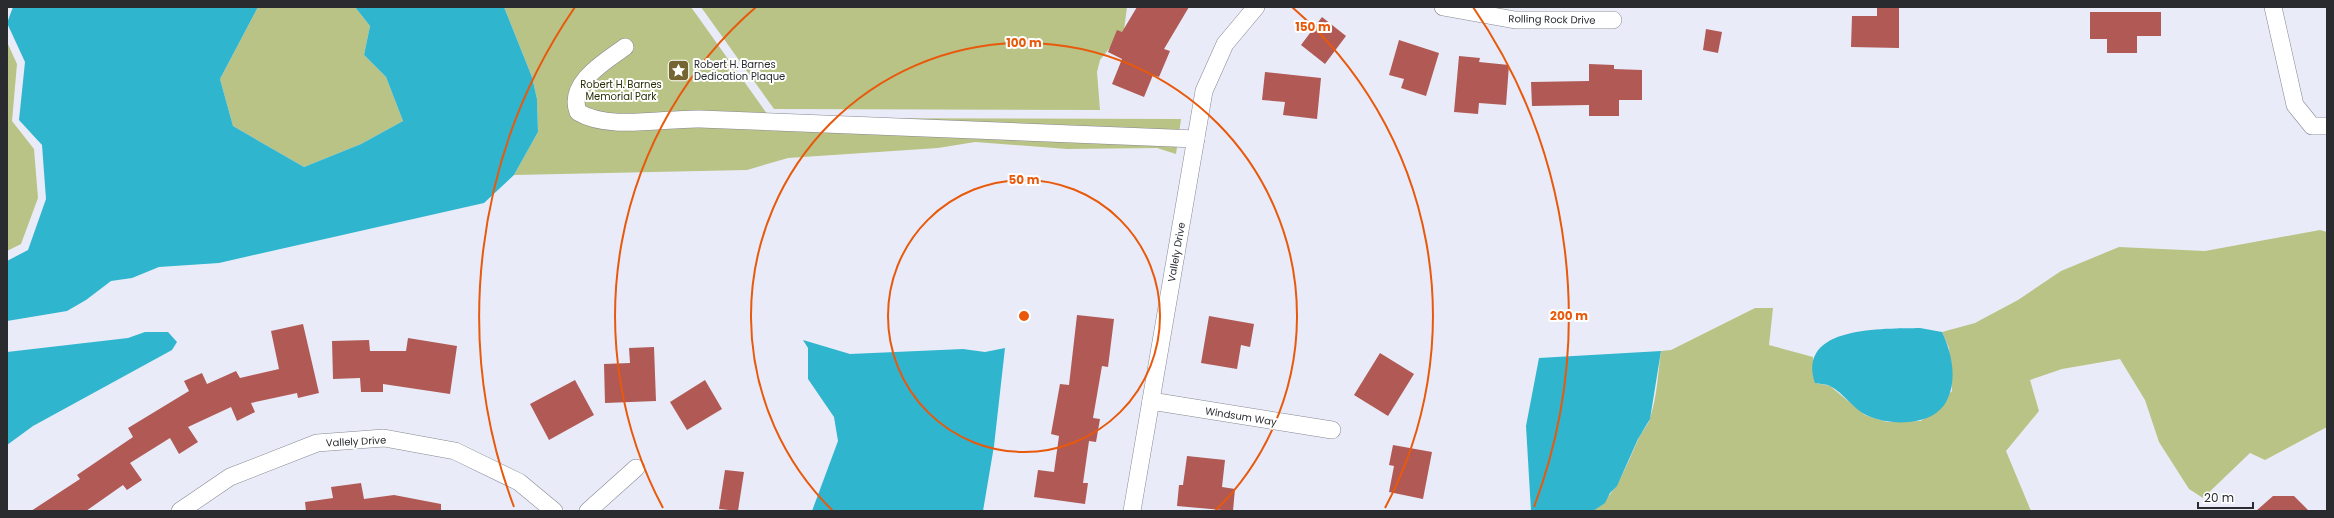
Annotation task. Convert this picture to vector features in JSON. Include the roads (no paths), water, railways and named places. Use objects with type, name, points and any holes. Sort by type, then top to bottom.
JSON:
[{"type":"street","name":"Vallely Drive","points":[[1132,511],[1204,91],[1225,44],[1256,7]]},
{"type":"street","name":"Rolling Rock Drive","points":[[1443,7],[1515,20],[1613,20]]},
{"type":"street","points":[[2273,7],[2295,105],[2312,126],[2327,126]]},
{"type":"street","points":[[625,47],[590,74],[582,84],[576,107],[578,112],[595,120],[610,121],[699,119],[780,124],[1196,139]]},
{"type":"street","name":"Windsum Way","points":[[1151,401],[1332,430]]},
{"type":"street","name":"Vallely Drive","points":[[180,511],[230,477],[317,443],[384,438],[455,451],[519,482],[554,511]]},
{"type":"street","points":[[588,511],[636,468]]},
{"type":"water","points":[[13,7],[258,7],[220,79],[233,126],[304,167],[361,144],[403,121],[386,77],[364,55],[370,26],[355,7],[504,7],[532,77],[537,99],[538,132],[514,175],[484,203],[219,263],[159,267],[132,278],[111,281],[86,300],[67,311],[7,321],[7,261],[28,250],[46,199],[42,145],[19,120],[25,62],[7,23]]},
{"type":"water","points":[[1920,328],[1942,332],[1951,358],[1953,376],[1950,394],[1946,402],[1931,416],[1921,420],[1909,422],[1875,419],[1861,412],[1840,392],[1830,386],[1815,383],[1813,364],[1818,350],[1830,340],[1847,334],[1866,331]]},
{"type":"water","points":[[145,332],[168,332],[177,342],[172,350],[33,426],[7,445],[7,352],[128,338]]},
{"type":"water","points":[[803,340],[850,354],[963,349],[985,352],[1005,348],[994,446],[983,511],[812,511],[838,441],[834,417],[808,379],[808,348]]},
{"type":"water","points":[[1661,351],[1650,419],[1638,439],[1617,486],[1610,493],[1605,503],[1593,511],[1531,511],[1526,426],[1539,358]]},
{"type":"place","name":"Robert H. Barnes Dedication Plaque","points":[[678,70]]},
{"type":"park label","name":"Robert H. Barnes Memorial Park","points":[[621,90]]}]
